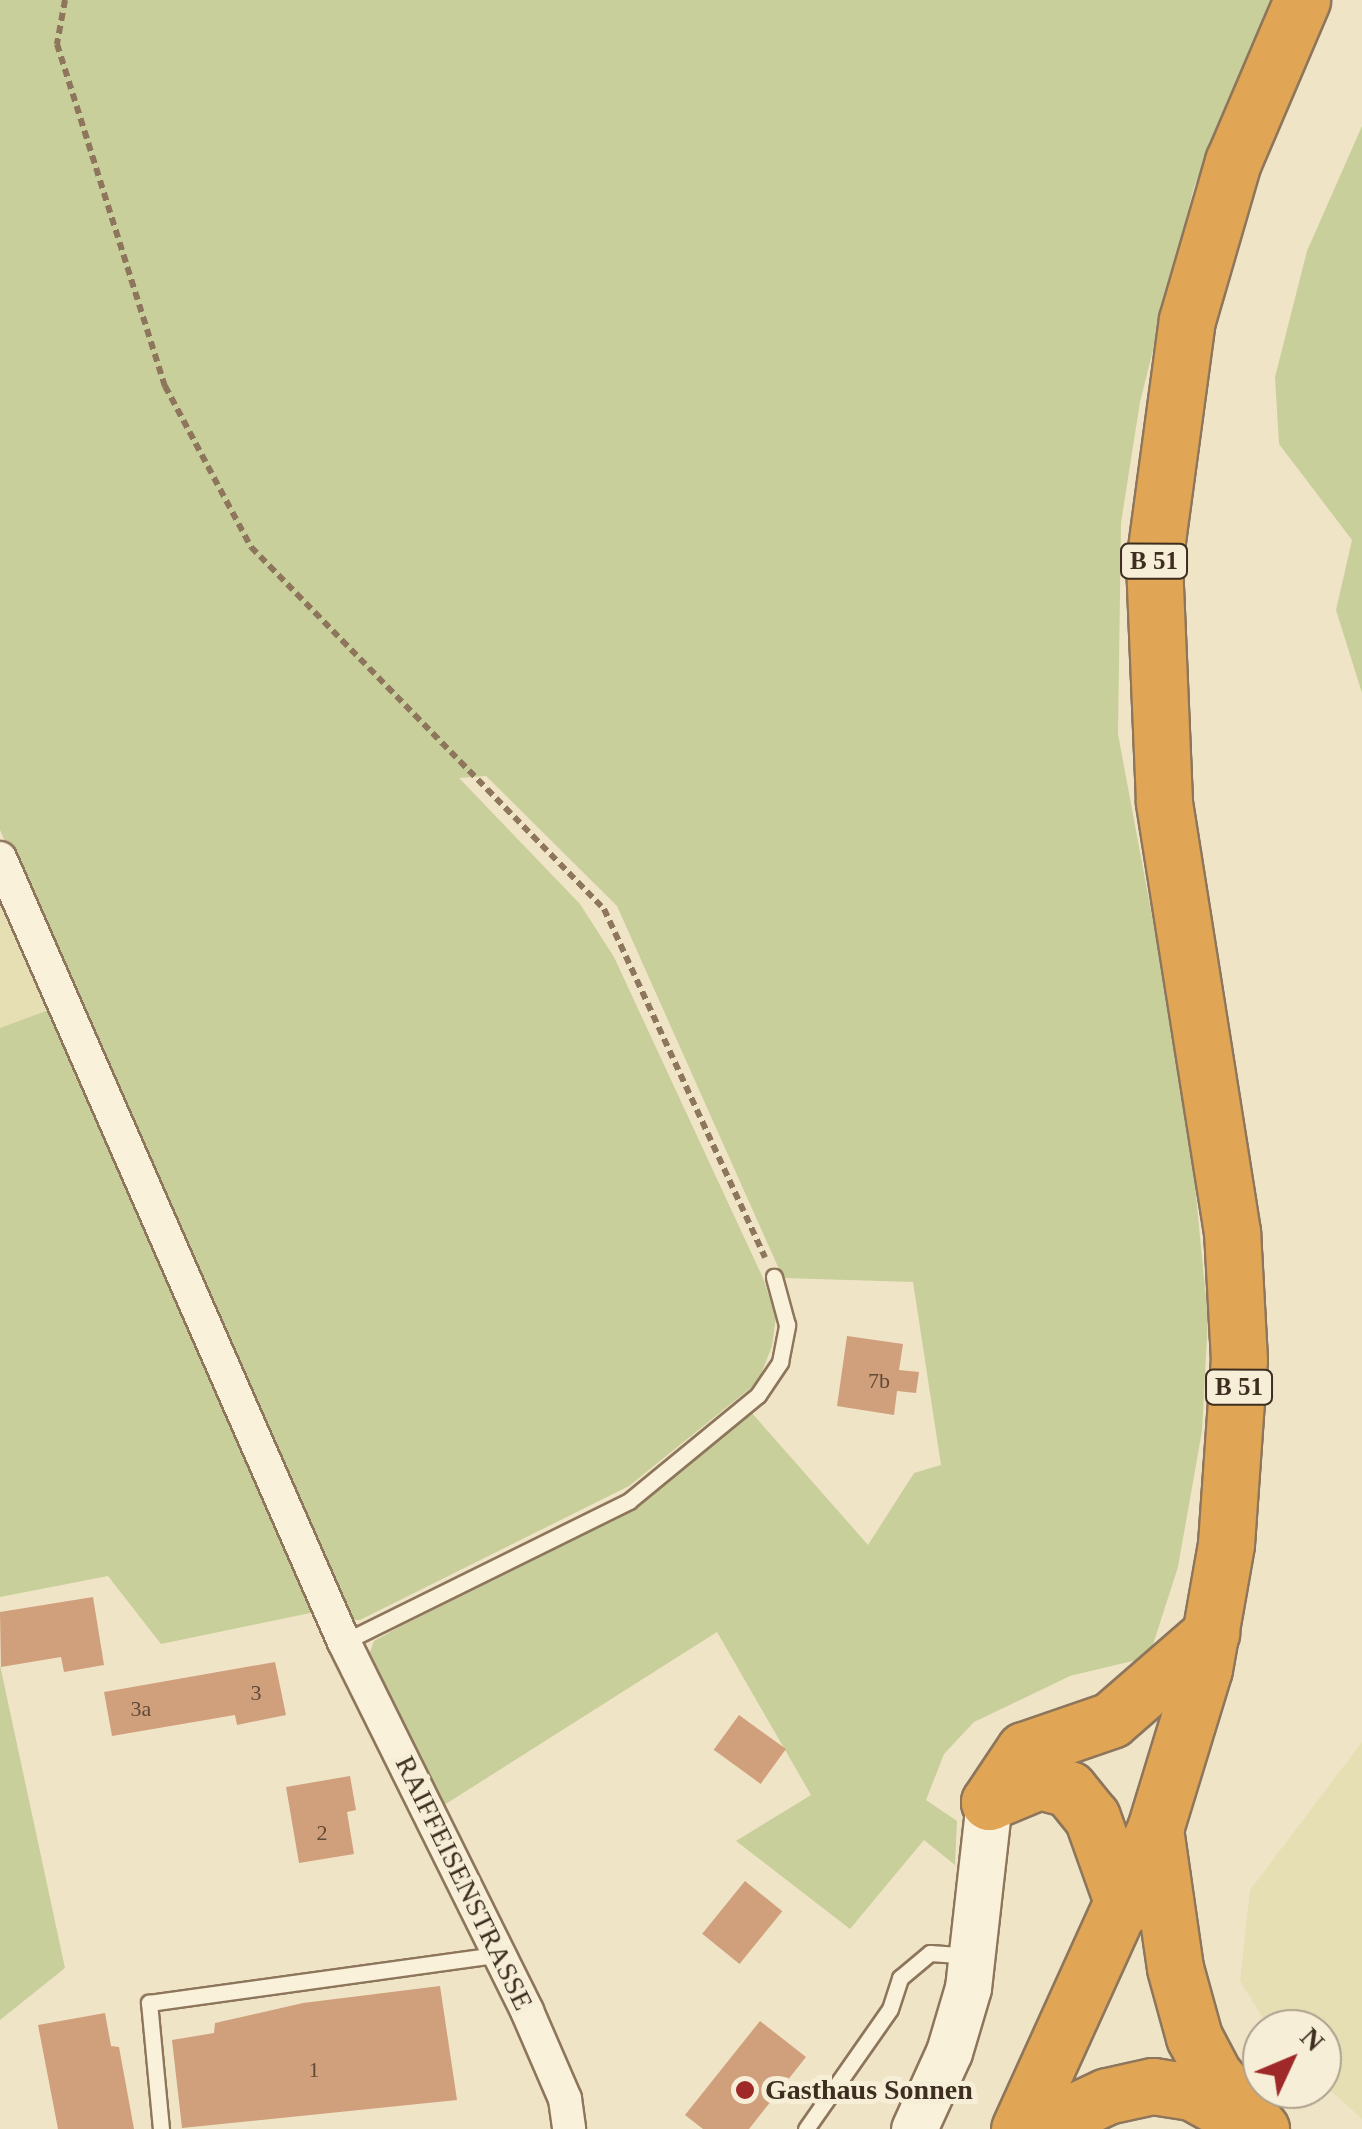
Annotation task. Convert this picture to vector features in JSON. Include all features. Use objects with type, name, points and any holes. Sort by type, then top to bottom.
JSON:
[{"type":"highway","name":"B 51","points":[[1019,2129],[1124,1907],[1154,1829],[1211,1633],[1238,1420],[1236,1297],[1221,1140],[1164,801],[1154,563],[1187,320],[1234,162],[1302,0]]},
{"type":"highway","points":[[989,1802],[1024,1750],[1111,1720],[1211,1633]]},
{"type":"highway","points":[[989,1802],[1039,1780],[1069,1789],[1092,1818],[1124,1907]]},
{"type":"highway","points":[[1154,1829],[1175,1968],[1194,2037],[1214,2075],[1258,2129]]},
{"type":"highway","points":[[1037,2129],[1106,2096],[1153,2086],[1192,2092],[1258,2129]]},
{"type":"main road","points":[[914,2129],[949,2052],[973,1956],[989,1802]]},
{"type":"street","name":"RAIFFEISENSTRASSE","points":[[0,858],[344,1642],[500,1954],[565,2100],[569,2129]]},
{"type":"lane","points":[[344,1642],[629,1500],[758,1395],[780,1362],[787,1325],[774,1277]]},
{"type":"lane","points":[[161,2129],[149,2003],[500,1954]]},
{"type":"lane","points":[[806,2129],[890,2010],[900,1978],[930,1954],[973,1956]]},
{"type":"path","points":[[64,0],[57,44],[165,386],[251,546],[604,909],[774,1277]]},
{"type":"shaded area","points":[[0,889],[54,1008],[0,1028]]},
{"type":"shaded area","points":[[1362,1742],[1362,2119],[1342,2101],[1342,2009],[1258,2009],[1240,1981],[1250,1890]]},
{"type":"green space","points":[[0,0],[1270,0],[1194,187],[1140,402],[1121,523],[1118,734],[1187,1104],[1208,1318],[1202,1431],[1178,1567],[1149,1657],[1070,1676],[974,1722],[944,1754],[926,1800],[957,1821],[955,1865],[924,1840],[850,1929],[736,1841],[811,1795],[717,1632],[441,1807],[367,1660],[374,1641],[625,1514],[752,1413],[868,1545],[914,1473],[941,1465],[913,1282],[783,1278],[617,906],[486,776],[459,778],[580,904],[614,957],[763,1278],[776,1317],[772,1346],[758,1382],[629,1486],[360,1620],[346,1620],[0,830]]},
{"type":"green space","points":[[1362,126],[1362,693],[1336,610],[1352,540],[1279,444],[1275,377],[1307,251]]},
{"type":"green space","points":[[54,1008],[315,1612],[161,1644],[108,1576],[0,1597],[0,1028]]},
{"type":"green space","points":[[0,1665],[65,1968],[0,2020]]},
{"type":"building","points":[[847,1336],[903,1344],[899,1370],[919,1372],[916,1393],[897,1391],[894,1415],[837,1406]]},
{"type":"building","points":[[93,1597],[104,1665],[64,1672],[61,1657],[1,1667],[0,1612]]},
{"type":"building","points":[[275,1662],[286,1715],[237,1725],[235,1715],[112,1736],[104,1692]]},
{"type":"building","points":[[739,1715],[786,1749],[761,1784],[714,1750]]},
{"type":"building","points":[[350,1776],[356,1810],[347,1812],[354,1854],[299,1863],[286,1787]]},
{"type":"building","points":[[745,1881],[782,1911],[740,1964],[702,1934]]},
{"type":"building","points":[[440,1986],[457,2100],[182,2128],[172,2040],[214,2033],[215,2023],[303,2003]]},
{"type":"building","points":[[105,2013],[111,2046],[119,2047],[134,2129],[58,2129],[38,2025]]},
{"type":"building","points":[[760,2021],[806,2057],[749,2129],[703,2129],[685,2115]]},
{"type":"place","name":"Gasthaus Sonnen","points":[[745,2090]]}]
